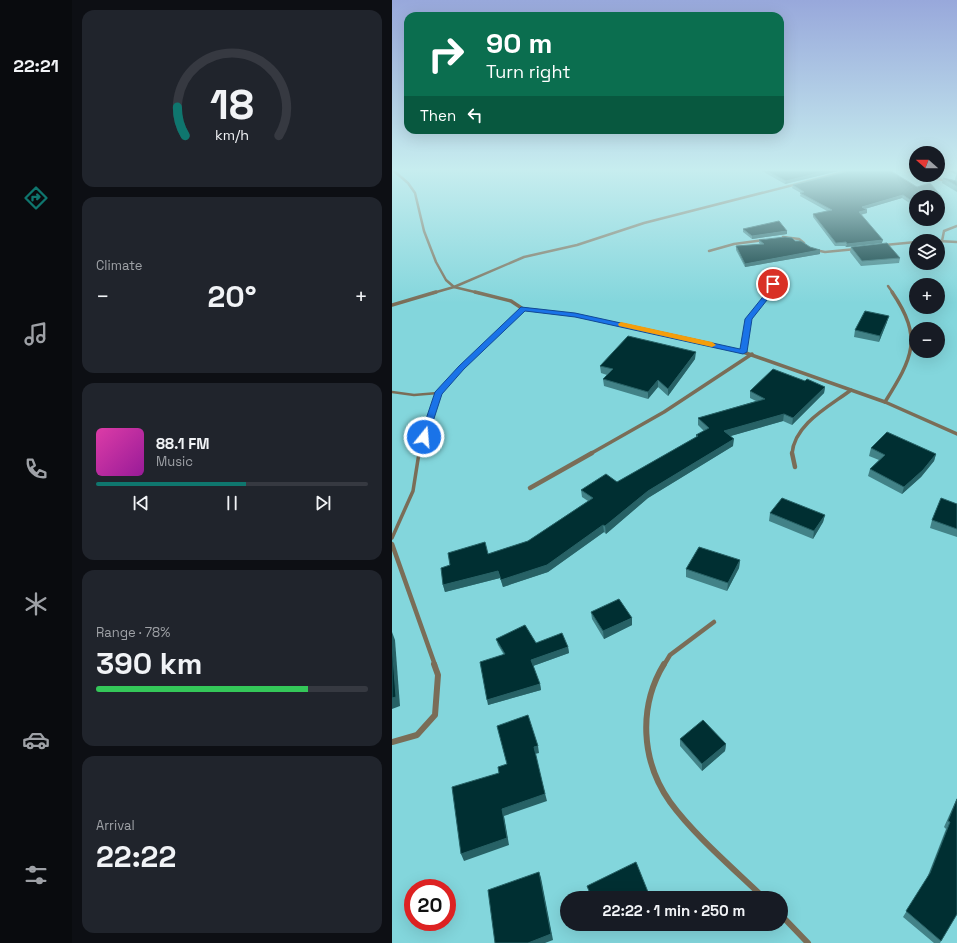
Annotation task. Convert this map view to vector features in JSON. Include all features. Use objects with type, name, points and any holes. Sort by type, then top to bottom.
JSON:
[{"type":"street","points":[[421,215],[424,231],[436,262],[446,280],[454,287],[511,301],[523,309],[575,315],[752,354],[885,402],[957,434]]},
{"type":"street","points":[[392,305],[454,287],[524,257],[577,245],[644,223],[675,215]]},
{"type":"street","points":[[943,234],[944,231],[957,226]]},
{"type":"street","points":[[778,238],[793,237],[798,238],[805,243]]},
{"type":"street","points":[[709,251],[734,244],[771,239]]},
{"type":"street","points":[[945,241],[957,242]]},
{"type":"street","points":[[883,245],[909,243]]},
{"type":"street","points":[[811,248],[826,252],[862,248]]},
{"type":"street","points":[[743,352],[749,319],[769,294],[773,284],[774,272]]},
{"type":"street","points":[[885,402],[910,358],[913,340],[910,325],[888,286]]},
{"type":"street","points":[[530,488],[664,412],[752,354]]},
{"type":"street","points":[[794,467],[791,452],[797,436],[809,423],[851,390]]},
{"type":"street","points":[[392,544],[438,675],[435,715],[417,735],[392,742]]},
{"type":"street","points":[[714,622],[670,655],[657,676],[648,707],[646,741],[655,775],[670,802],[696,832],[757,891]]},
{"type":"street","points":[[788,922],[808,943]]},
{"type":"lane","points":[[392,538],[413,491],[420,451],[438,394],[462,367],[523,309]]},
{"type":"lane","points":[[392,392],[414,395],[438,394]]},
{"type":"building","points":[[814,215],[862,215],[883,240],[847,244],[846,242],[836,243]]},
{"type":"building","points":[[779,221],[787,231],[752,236],[743,229]]},
{"type":"building","points":[[785,237],[792,238],[795,241],[801,241],[810,247],[820,250],[745,264],[736,246],[764,244],[759,240]]},
{"type":"building","points":[[887,243],[900,258],[862,261],[851,247]]},
{"type":"building","points":[[865,311],[889,316],[880,336],[855,330]]},
{"type":"building","points":[[628,336],[696,352],[668,389],[658,380],[648,392],[603,379],[613,369],[600,366]]},
{"type":"building","points":[[773,369],[805,381],[807,379],[825,387],[793,418],[784,414],[724,431],[734,439],[648,491],[605,526],[603,525],[547,565],[501,580],[498,571],[443,585],[441,568],[450,565],[448,553],[485,542],[488,554],[528,541],[593,498],[581,490],[606,474],[617,482],[698,436],[696,435],[709,428],[698,418],[765,399],[750,391]]},
{"type":"building","points":[[887,432],[936,454],[923,470],[904,487],[870,469],[885,455],[871,448]]},
{"type":"building","points":[[782,498],[825,515],[814,531],[770,513]]},
{"type":"building","points":[[941,498],[957,504],[957,529],[932,520]]},
{"type":"building","points":[[699,547],[740,560],[728,583],[686,569]]},
{"type":"building","points":[[619,599],[632,618],[603,631],[591,612]]},
{"type":"building","points":[[525,625],[536,643],[562,633],[568,647],[531,660],[540,684],[487,700],[480,662],[505,654],[496,639]]},
{"type":"building","points":[[392,644],[396,697],[392,698]]},
{"type":"building","points":[[528,715],[538,746],[534,747],[545,794],[502,809],[507,838],[461,854],[452,787],[499,773],[498,767],[507,764],[497,726]]},
{"type":"building","points":[[703,720],[726,744],[702,764],[680,739]]},
{"type":"building","points":[[957,799],[957,914],[941,941],[906,911],[930,873],[950,822],[948,821]]},
{"type":"building","points":[[636,862],[648,891],[589,891],[587,886]]},
{"type":"building","points":[[539,872],[551,934],[528,943],[495,943],[488,890]]},
{"type":"slow traffic","points":[[621,324],[712,345]]},
{"type":"route","points":[[424,437],[438,394],[462,367],[523,309],[575,315],[743,352],[749,319],[769,294],[773,284]]}]
